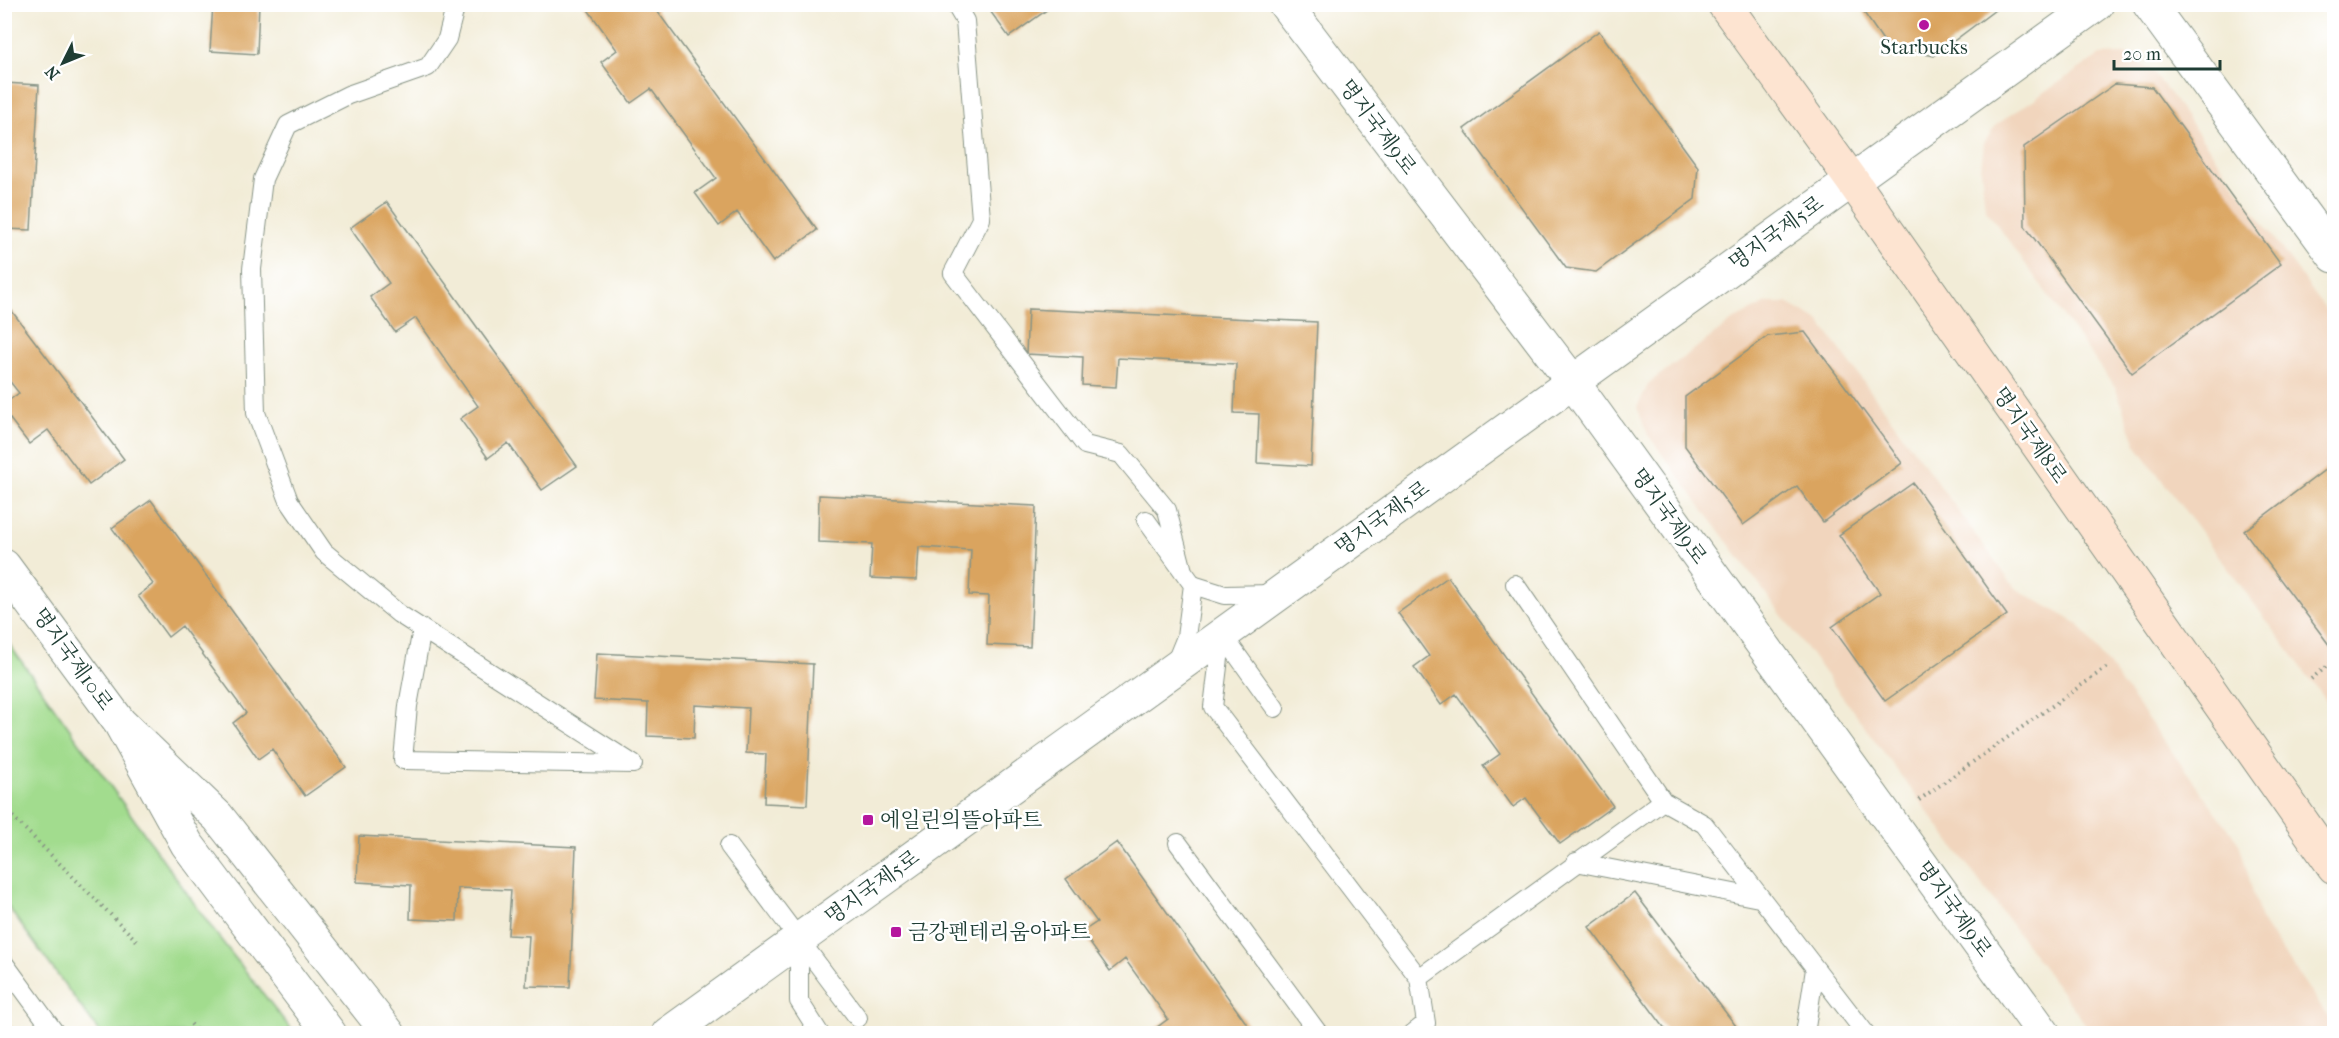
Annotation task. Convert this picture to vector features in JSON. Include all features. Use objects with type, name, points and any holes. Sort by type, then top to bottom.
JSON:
[{"type":"main road","name":"명지국제8로","points":[[1724,4],[1851,179],[2334,867]]},
{"type":"street","name":"명지국제9로","points":[[1285,4],[1572,381],[2044,1034]]},
{"type":"street","name":"명지국제5로","points":[[668,1033],[2097,4]]},
{"type":"street","points":[[2149,4],[2334,256]]},
{"type":"street","name":"명지국제10로","points":[[4,566],[120,723]]},
{"type":"street","points":[[120,723],[187,844],[330,1034]]},
{"type":"street","points":[[120,723],[218,817],[388,1034]]},
{"type":"lane","points":[[422,629],[408,706],[403,760],[633,764],[399,614],[324,552],[289,501],[256,413],[252,269],[263,179],[288,125],[348,95],[428,67],[447,39],[456,4]]},
{"type":"lane","points":[[955,4],[965,21],[981,219],[953,273],[1085,445],[1121,454],[1167,510],[1188,578],[1186,637],[1173,669]]},
{"type":"lane","points":[[1146,520],[1188,578],[1225,595],[1277,594]]},
{"type":"lane","points":[[1515,584],[1663,801],[1704,824],[1866,1034]]},
{"type":"lane","points":[[1222,634],[1275,708]]},
{"type":"lane","points":[[1222,634],[1213,708],[1419,978],[1425,1030]]},
{"type":"lane","points":[[1419,978],[1663,801]]},
{"type":"lane","points":[[1178,843],[1318,1034]]},
{"type":"lane","points":[[729,846],[858,1018]]},
{"type":"lane","points":[[1576,862],[1759,898]]},
{"type":"lane","points":[[799,939],[799,1001],[820,1034]]},
{"type":"lane","points":[[4,963],[56,1034]]},
{"type":"lane","points":[[1805,1034],[1815,969]]},
{"type":"path","points":[[2311,679],[2334,661]]},
{"type":"path","points":[[1919,800],[2110,665]]},
{"type":"path","points":[[4,808],[138,942]]},
{"type":"path","points":[[191,1024],[200,1034]]},
{"type":"shaded area","points":[[2125,54],[2153,71],[2334,321],[2334,711],[2136,445],[2116,389],[1985,208],[1981,169],[1984,143],[1996,125],[2100,55]]},
{"type":"shaded area","points":[[1767,303],[1787,303],[1819,321],[2015,588],[2078,624],[2239,843],[2261,920],[2334,1026],[2334,1033],[2092,1033],[1648,435],[1637,407],[1649,383],[1735,319]]},
{"type":"green space","points":[[4,637],[214,931],[294,1033],[100,1033],[5,903]]},
{"type":"building","points":[[213,4],[259,4],[257,54],[210,51]]},
{"type":"building","points":[[584,4],[652,4],[817,230],[773,262],[737,212],[719,226],[695,193],[716,178],[651,89],[631,103],[601,62],[617,50]]},
{"type":"building","points":[[985,4],[1045,4],[1048,9],[1009,37]]},
{"type":"building","name":"Starbucks","points":[[1858,4],[2003,4],[1934,56],[1887,46]]},
{"type":"building","points":[[1599,31],[1698,167],[1695,199],[1596,272],[1566,268],[1464,129]]},
{"type":"building","points":[[4,83],[39,85],[31,230],[4,229]]},
{"type":"building","points":[[2115,84],[2152,87],[2281,264],[2132,373],[2025,226],[2024,147]]},
{"type":"building","points":[[387,202],[577,466],[542,490],[508,443],[488,458],[460,419],[478,406],[416,318],[395,332],[370,297],[389,283],[350,228]]},
{"type":"building","points":[[1028,309],[1317,322],[1311,466],[1257,463],[1259,414],[1234,413],[1236,364],[1118,358],[1116,387],[1082,385],[1083,357],[1026,354]]},
{"type":"building","points":[[11,310],[124,459],[89,485],[48,430],[29,444],[4,411],[4,404],[19,393],[4,374],[4,316]]},
{"type":"building","points":[[1805,332],[1902,463],[1823,522],[1797,486],[1743,525],[1685,446],[1685,397],[1768,336]]},
{"type":"building","points":[[2334,463],[2334,642],[2330,646],[2244,531]]},
{"type":"building","points":[[1913,483],[2007,615],[1885,701],[1832,627],[1880,593],[1839,535]]},
{"type":"building","points":[[819,495],[1036,506],[1030,647],[987,645],[989,596],[969,595],[971,550],[919,547],[917,580],[870,578],[872,544],[818,542]]},
{"type":"building","points":[[151,500],[346,767],[305,796],[272,749],[258,759],[233,723],[246,713],[182,626],[168,637],[138,596],[153,584],[112,528]]},
{"type":"building","points":[[1448,577],[1613,806],[1560,844],[1526,798],[1513,807],[1483,766],[1500,754],[1456,694],[1441,705],[1414,667],[1429,656],[1398,613]]},
{"type":"building","points":[[597,653],[813,664],[807,805],[764,803],[766,754],[746,753],[748,708],[695,705],[694,738],[647,736],[648,703],[594,700]]},
{"type":"building","points":[[359,836],[576,847],[570,987],[526,986],[529,936],[508,935],[511,890],[458,888],[457,921],[410,919],[411,885],[357,882]]},
{"type":"building","points":[[1117,842],[1254,1034],[1154,1034],[1152,1031],[1168,1019],[1125,959],[1110,971],[1082,932],[1097,922],[1066,879]]},
{"type":"building","points":[[1635,893],[1742,1034],[1669,1034],[1589,927]]},
{"type":"building","points":[[4,1017],[16,1034],[4,1034]]},
{"type":"place","name":"Starbucks","points":[[1924,25]]},
{"type":"place","name":"에일린의뜰아파트","points":[[868,820]]},
{"type":"place","name":"금강펜테리움아파트","points":[[896,932]]}]
